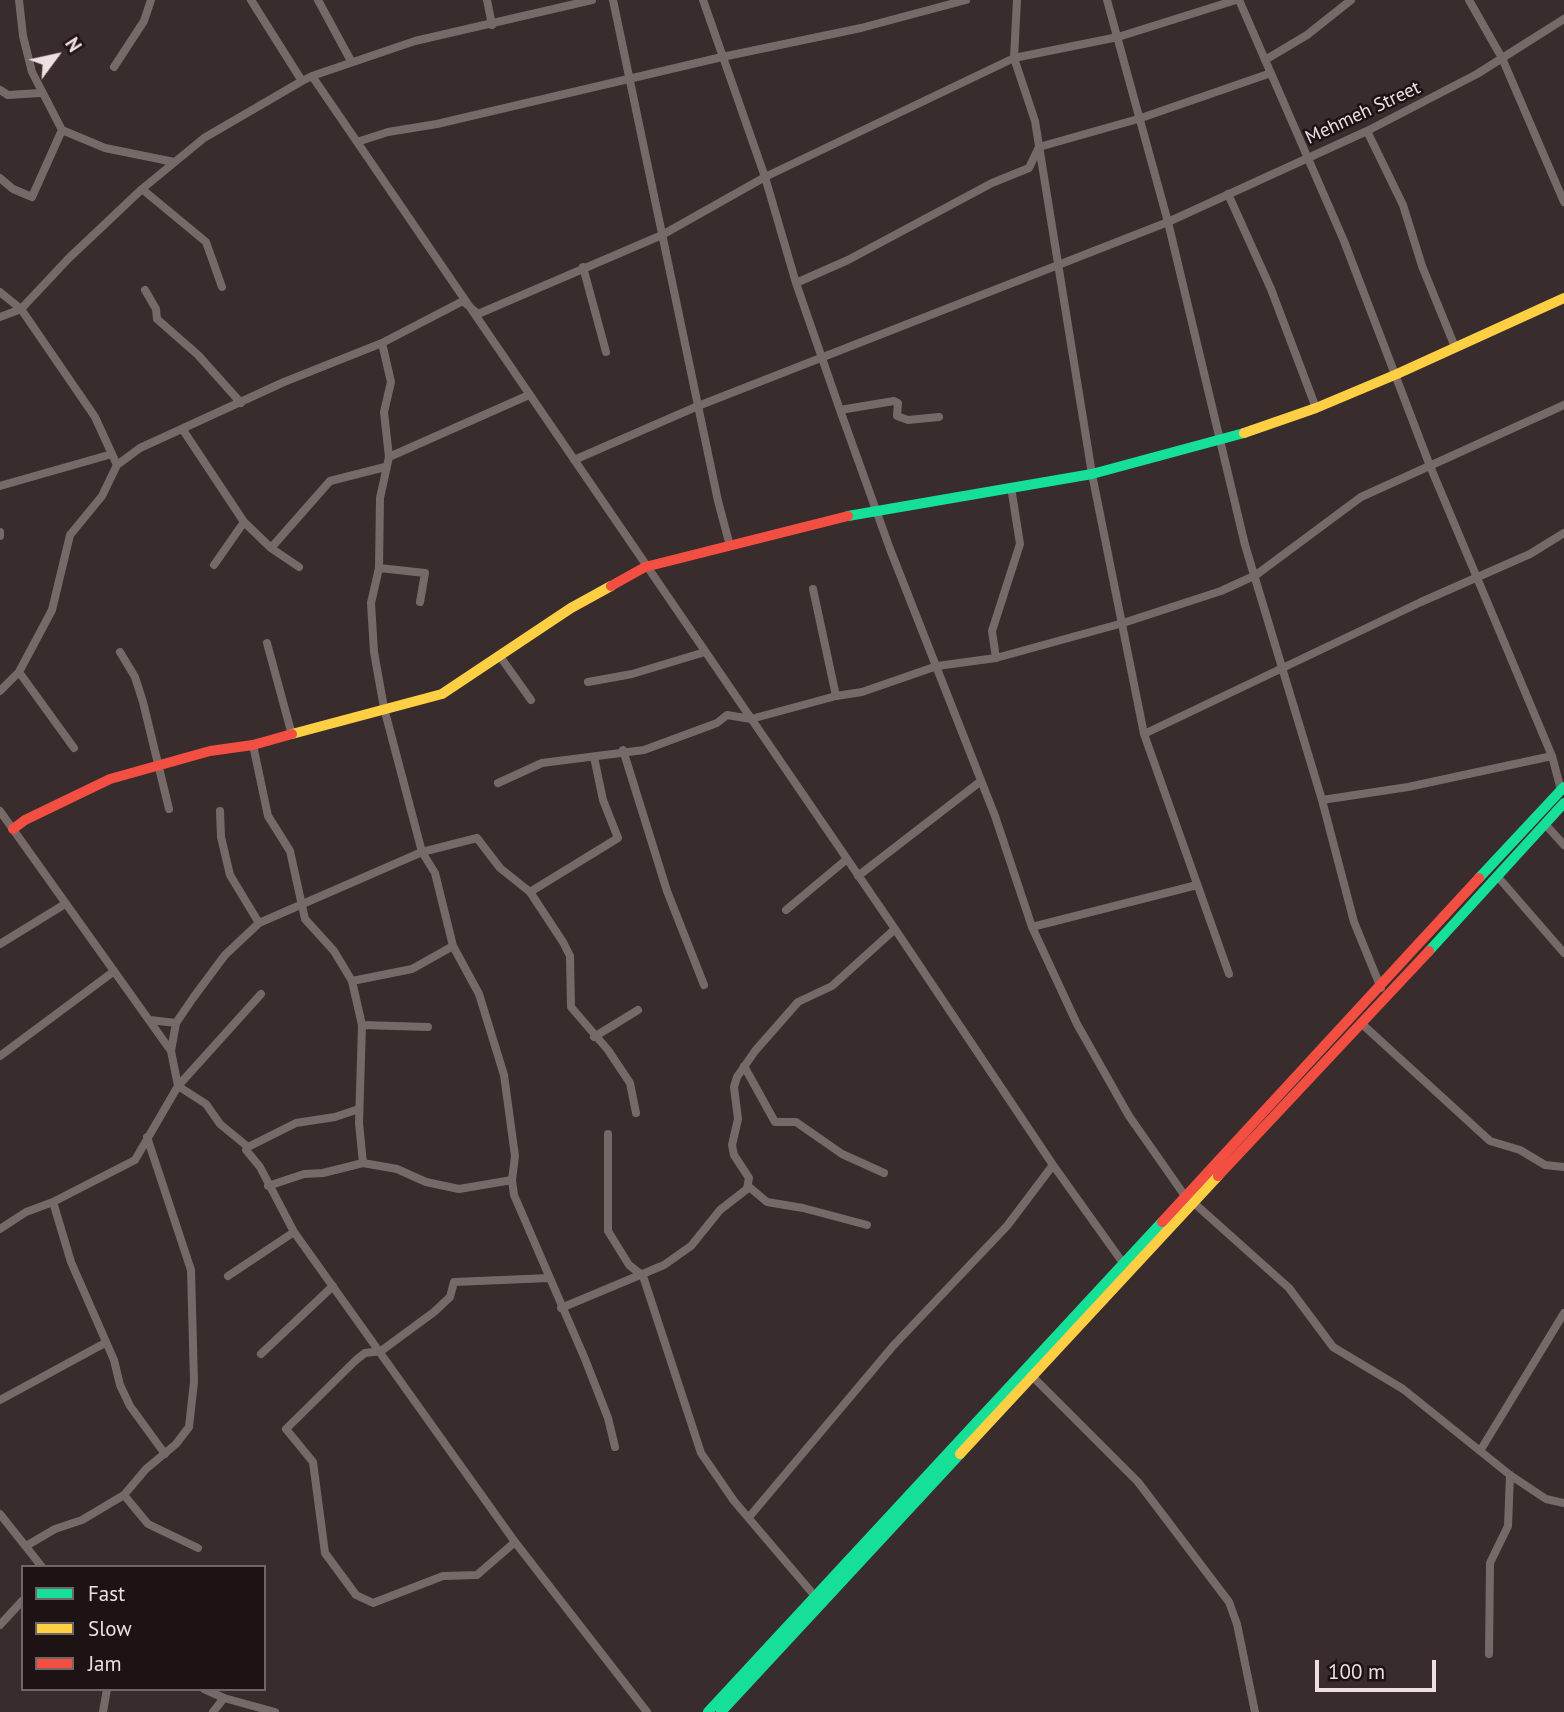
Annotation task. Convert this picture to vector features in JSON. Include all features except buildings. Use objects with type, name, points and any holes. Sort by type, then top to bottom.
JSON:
[{"type":"street","points":[[19,0],[23,36],[40,93],[62,130],[116,151],[174,162]]},
{"type":"street","points":[[114,67],[144,21],[151,0]]},
{"type":"street","points":[[251,0],[302,81]]},
{"type":"street","points":[[318,0],[351,61]]},
{"type":"street","points":[[487,0],[492,24]]},
{"type":"street","points":[[0,317],[21,309],[69,258],[142,189],[204,138],[302,81],[351,61],[415,41],[592,0]]},
{"type":"street","points":[[613,0],[730,546]]},
{"type":"street","points":[[703,0],[765,177],[796,283],[840,410],[981,781],[1032,927],[1077,1024],[1129,1116],[1189,1200],[1289,1288],[1333,1348],[1403,1389],[1510,1475],[1546,1499],[1564,1503]]},
{"type":"street","points":[[357,142],[388,132],[437,124],[630,81],[722,57],[860,28],[966,0]]},
{"type":"street","points":[[1017,0],[1014,58],[1035,121],[1092,474],[1124,623],[1144,734],[1229,974]]},
{"type":"street","points":[[1108,0],[1168,222],[1245,545],[1322,800],[1354,922],[1381,988]]},
{"type":"street","points":[[463,301],[478,314],[662,235],[765,177],[1014,58],[1118,37],[1238,0],[1397,374],[1430,466],[1476,577],[1552,756],[1560,769],[1562,789],[1224,1164]]},
{"type":"street","points":[[1265,60],[1307,35],[1351,0]]},
{"type":"street","points":[[1469,0],[1502,58],[1564,202]]},
{"type":"street","name":"Mehmeh Street","points":[[574,460],[698,406],[1168,222],[1367,131],[1502,58],[1564,19]]},
{"type":"street","points":[[796,283],[896,235],[992,183],[1029,168],[1039,147],[1138,119],[1271,73]]},
{"type":"street","points":[[312,76],[463,301],[895,929],[1053,1165],[1123,1263]]},
{"type":"street","points":[[0,90],[8,95],[40,93]]},
{"type":"street","points":[[0,178],[13,189],[32,197],[62,130]]},
{"type":"street","points":[[1367,131],[1403,205],[1422,267],[1455,347]]},
{"type":"street","points":[[142,189],[206,242],[222,287]]},
{"type":"street","points":[[1228,194],[1271,289],[1316,408]]},
{"type":"street","points":[[583,267],[606,352]]},
{"type":"street","points":[[145,290],[156,309],[158,319],[198,355],[241,403]]},
{"type":"street","points":[[0,292],[21,309],[95,417],[117,465]]},
{"type":"street","points":[[13,830],[24,820],[110,779],[210,751],[253,746],[442,694],[571,608],[645,566],[876,509],[937,502],[1011,486],[1092,474],[1220,441],[1316,408],[1564,298]]},
{"type":"street","points":[[0,691],[19,672],[52,610],[70,535],[102,496],[117,465],[140,448],[284,382],[382,343],[463,301]]},
{"type":"street","points":[[382,343],[391,382],[384,412],[389,457],[380,498],[379,568],[371,603],[374,652],[384,708],[422,852],[436,873],[453,946],[480,994],[504,1075],[515,1156],[512,1180],[514,1195],[604,1406],[615,1447]]},
{"type":"street","points":[[389,457],[530,395]]},
{"type":"street","points":[[840,410],[888,401],[898,402],[897,416],[908,420],[939,417]]},
{"type":"street","points":[[498,783],[542,762],[594,757],[623,750],[644,750],[718,723],[727,715],[751,719],[836,696],[862,692],[937,666],[996,658],[1124,623],[1256,575],[1361,497],[1564,405]]},
{"type":"street","points":[[183,430],[244,522],[271,548],[299,567]]},
{"type":"street","points":[[0,486],[112,454]]},
{"type":"street","points":[[271,548],[330,481],[386,467]]},
{"type":"street","points":[[996,658],[992,631],[1020,544],[1011,486]]},
{"type":"street","points":[[214,565],[244,522]]},
{"type":"street","points":[[1144,734],[1530,554],[1564,533]]},
{"type":"street","points":[[379,568],[425,573],[420,602]]},
{"type":"street","points":[[813,589],[836,696]]},
{"type":"street","points":[[267,643],[292,735]]},
{"type":"street","points":[[120,652],[135,677],[169,809]]},
{"type":"street","points":[[588,682],[632,674],[705,652]]},
{"type":"street","points":[[499,655],[531,700]]},
{"type":"street","points":[[19,672],[74,748]]},
{"type":"street","points":[[253,746],[268,816],[290,851],[310,928],[334,951],[352,981],[362,1026],[359,1110],[363,1163]]},
{"type":"street","points":[[623,750],[655,855],[704,985]]},
{"type":"street","points":[[1322,800],[1408,787],[1552,756]]},
{"type":"street","points":[[530,892],[618,838],[603,800],[594,757]]},
{"type":"street","points":[[858,876],[981,781]]},
{"type":"street","points":[[721,1712],[726,1700],[814,1595],[1123,1263],[1189,1200],[1362,1024],[1564,803]]},
{"type":"street","points":[[220,811],[221,837],[230,875],[259,923]]},
{"type":"street","points":[[2,814],[24,820]]},
{"type":"street","points":[[2,814],[171,1051]]},
{"type":"street","points":[[1545,824],[1564,845]]},
{"type":"street","points":[[248,1147],[220,1124],[206,1104],[178,1086],[171,1051],[176,1023],[225,955],[259,923],[422,852],[477,838],[500,868],[530,892],[570,956],[571,1007],[594,1037],[608,1050],[630,1083],[636,1113]]},
{"type":"street","points":[[786,909],[847,859]]},
{"type":"street","points":[[1498,877],[1564,953]]},
{"type":"street","points":[[1032,927],[1197,885]]},
{"type":"street","points":[[0,944],[65,904]]},
{"type":"street","points":[[561,1308],[643,1276],[691,1245],[720,1210],[748,1186],[749,1178],[734,1155],[732,1145],[738,1119],[734,1087],[744,1066],[798,1002],[832,986],[895,929]]},
{"type":"street","points":[[352,981],[412,969],[453,946]]},
{"type":"street","points":[[0,1056],[113,972]]},
{"type":"street","points":[[0,1216],[3,1226],[26,1212],[127,1167],[135,1160],[178,1086],[261,994]]},
{"type":"street","points":[[594,1037],[638,1010]]},
{"type":"street","points":[[150,1020],[176,1023]]},
{"type":"street","points":[[1362,1024],[1449,1107],[1490,1141],[1520,1150],[1545,1165],[1564,1167]]},
{"type":"street","points":[[362,1026],[428,1027]]},
{"type":"street","points":[[744,1066],[775,1122],[796,1122],[842,1153],[884,1173]]},
{"type":"street","points":[[248,1147],[296,1123],[335,1118],[359,1110]]},
{"type":"street","points":[[608,1133],[608,1231],[611,1242],[629,1265],[643,1276],[701,1453],[734,1501],[750,1516],[814,1595]]},
{"type":"street","points":[[26,1546],[55,1529],[82,1520],[124,1495],[188,1427],[194,1382],[193,1283],[170,1198],[147,1137]]},
{"type":"street","points":[[248,1147],[246,1150],[260,1167],[294,1232],[382,1351],[515,1542],[647,1712]]},
{"type":"street","points":[[268,1186],[304,1174],[323,1173],[363,1163],[397,1169],[426,1182],[459,1189],[512,1180]]},
{"type":"street","points":[[750,1516],[893,1346],[1007,1226],[1053,1165]]},
{"type":"street","points":[[748,1186],[767,1202],[803,1208],[867,1225]]},
{"type":"street","points":[[708,1712],[726,1700],[1032,1376],[1189,1200]]},
{"type":"street","points":[[53,1202],[71,1262],[130,1406],[165,1454]]},
{"type":"street","points":[[228,1276],[294,1232]]},
{"type":"street","points":[[515,1542],[477,1576],[443,1576],[373,1603],[350,1589],[328,1559],[323,1544],[313,1462],[286,1429],[356,1360],[365,1353],[382,1351],[450,1297],[454,1282],[549,1278]]},
{"type":"street","points":[[261,1354],[333,1286]]},
{"type":"street","points":[[1480,1451],[1564,1313]]},
{"type":"street","points":[[0,1400],[105,1343]]},
{"type":"street","points":[[1032,1376],[1138,1482],[1229,1602],[1237,1624],[1255,1712]]},
{"type":"street","points":[[1489,1654],[1490,1563],[1508,1527],[1510,1475]]},
{"type":"street","points":[[124,1495],[148,1524],[198,1548]]},
{"type":"street","points":[[0,1514],[40,1565]]},
{"type":"street","points":[[0,1625],[21,1602]]},
{"type":"street","points":[[103,1712],[107,1691]]},
{"type":"street","points":[[208,1691],[275,1712]]},
{"type":"street","points":[[213,1712],[224,1698]]},
{"type":"traffic: fast","points":[[848,516],[1092,474],[1244,433]]},
{"type":"traffic: fast","points":[[1479,878],[1564,787]]},
{"type":"traffic: fast","points":[[1429,951],[1564,803]]},
{"type":"traffic: fast","points":[[708,1712],[1162,1222]]},
{"type":"traffic: fast","points":[[721,1712],[960,1454]]},
{"type":"traffic: slow","points":[[1244,433],[1316,408],[1397,374],[1564,298]]},
{"type":"traffic: slow","points":[[292,734],[442,694],[571,608],[611,586]]},
{"type":"traffic: slow","points":[[960,1454],[1218,1176]]},
{"type":"traffic: jam","points":[[611,586],[645,567],[848,516]]},
{"type":"traffic: jam","points":[[13,829],[25,820],[110,779],[210,751],[253,745],[292,734]]},
{"type":"traffic: jam","points":[[1162,1222],[1479,878]]},
{"type":"traffic: jam","points":[[1218,1176],[1429,951]]}]
